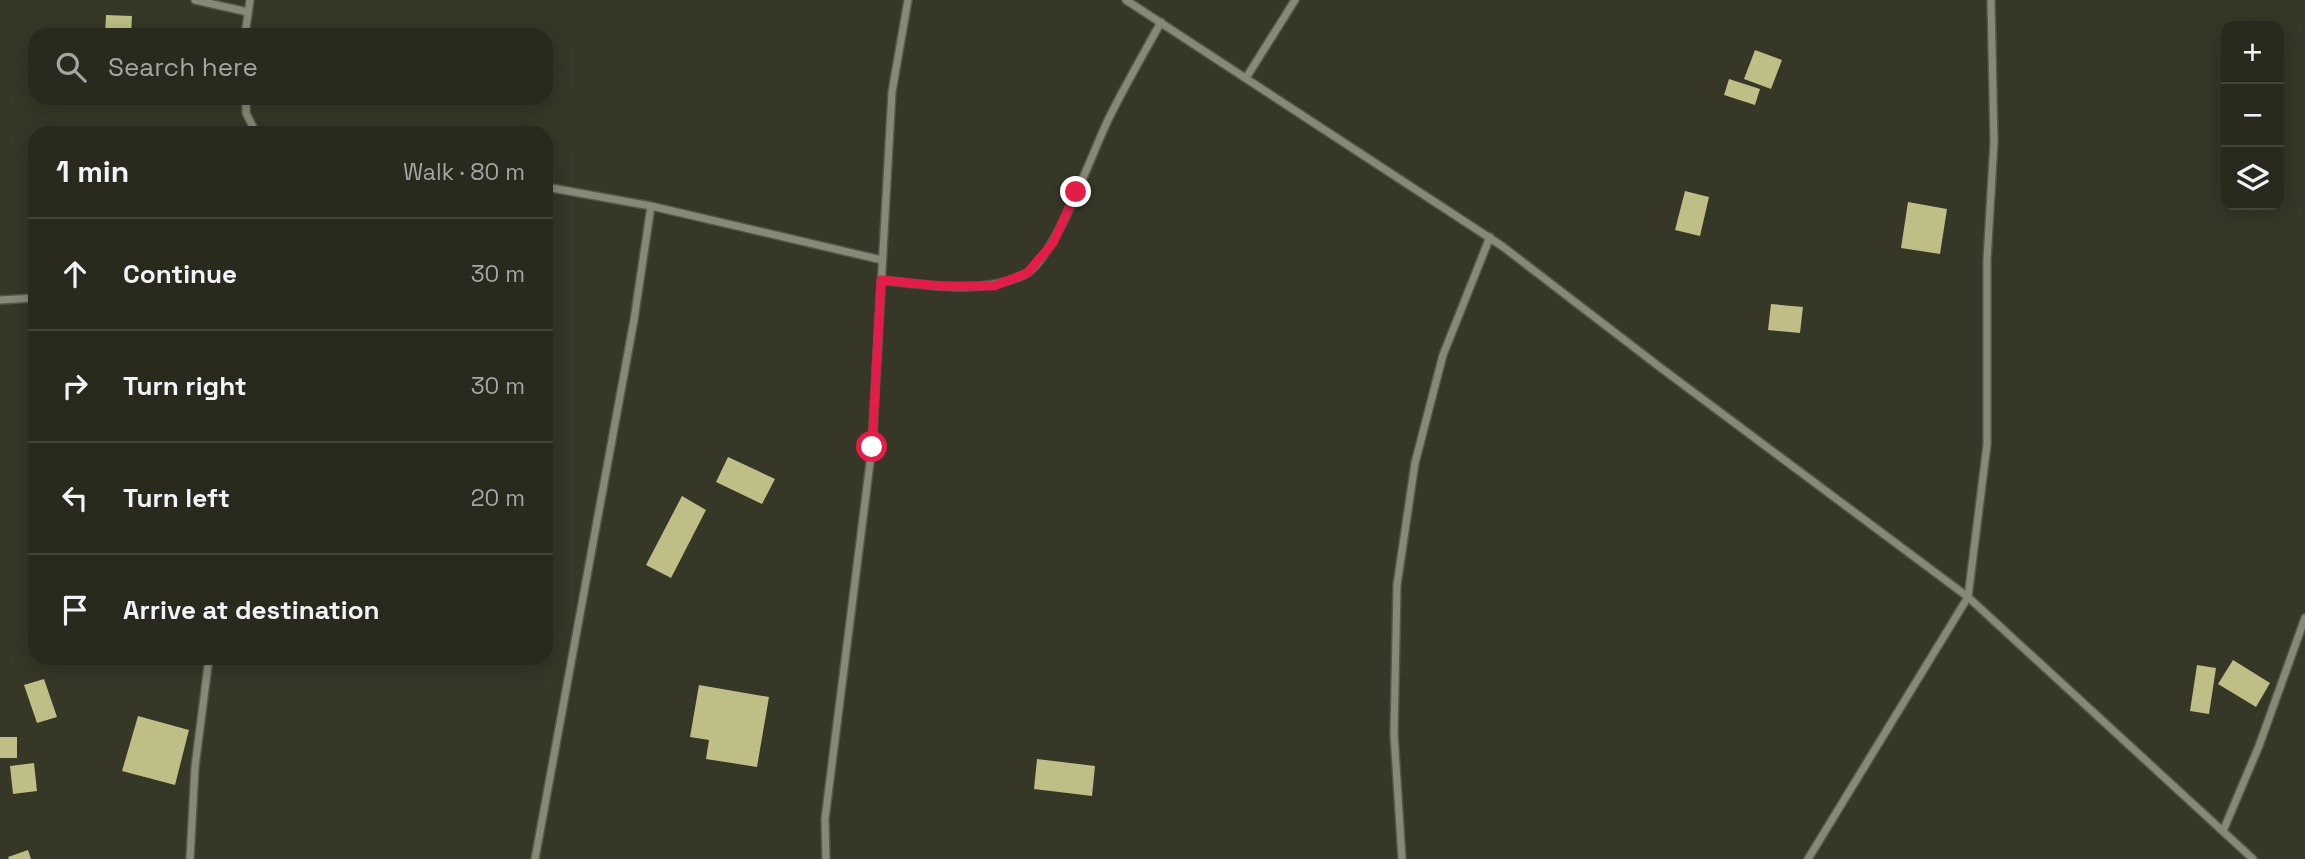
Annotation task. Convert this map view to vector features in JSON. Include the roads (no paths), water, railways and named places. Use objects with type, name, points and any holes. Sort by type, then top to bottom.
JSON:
[{"type":"street","points":[[195,0],[248,12]]},
{"type":"street","points":[[246,28],[250,0]]},
{"type":"street","points":[[826,859],[825,819],[872,447],[892,92],[908,0]]},
{"type":"street","points":[[1126,0],[1490,237],[1968,597],[2253,859]]},
{"type":"street","points":[[1246,78],[1295,0]]},
{"type":"street","points":[[1808,859],[1968,597],[1987,445],[1987,260],[1994,142],[1991,0]]},
{"type":"street","points":[[881,280],[941,286],[994,286],[1027,273],[1053,243],[1109,118],[1161,22]]},
{"type":"street","points":[[246,105],[246,113],[252,126]]},
{"type":"street","points":[[553,188],[651,206],[882,260]]},
{"type":"street","points":[[535,859],[634,320],[651,206]]},
{"type":"street","points":[[1402,859],[1394,734],[1397,585],[1415,463],[1443,355],[1490,237]]},
{"type":"street","points":[[0,300],[28,298]]},
{"type":"street","points":[[2223,831],[2259,746],[2305,618]]},
{"type":"street","points":[[190,859],[195,767],[208,665]]}]
